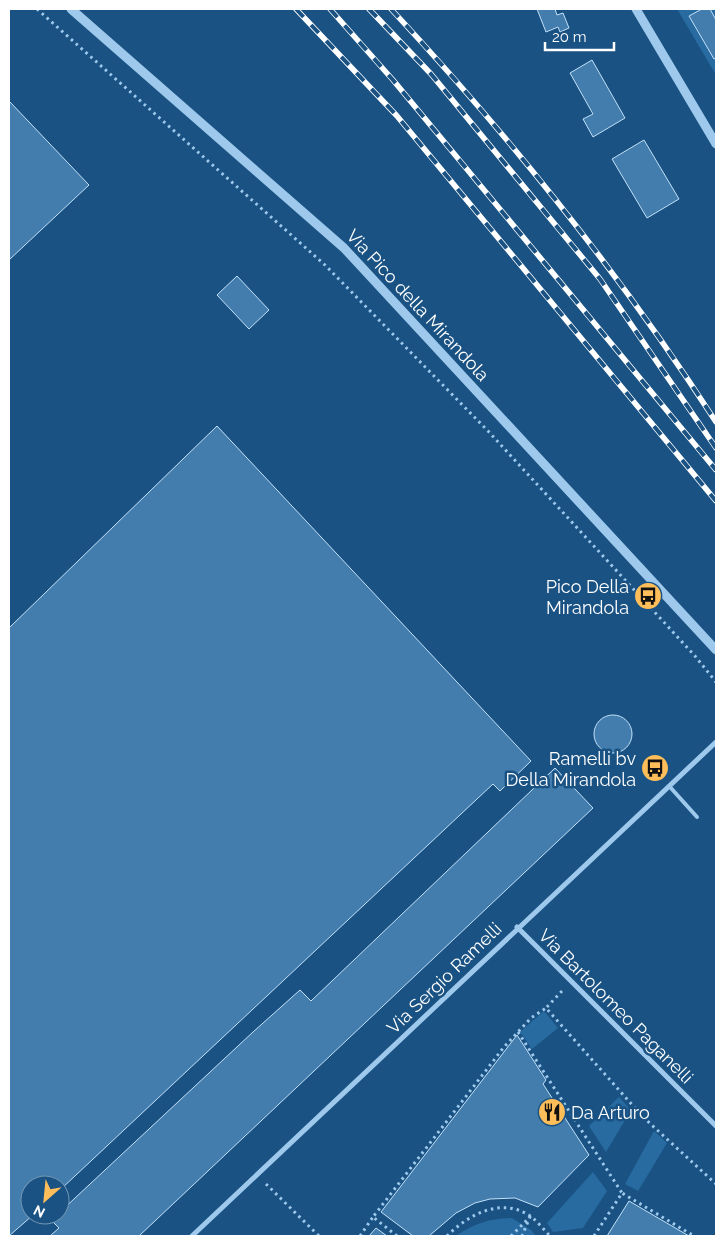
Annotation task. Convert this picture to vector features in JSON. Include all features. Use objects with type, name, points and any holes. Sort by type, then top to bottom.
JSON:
[{"type":"street","name":"Via Pico della Mirandola","points":[[71,9],[344,248],[716,650]]},
{"type":"street","points":[[636,9],[716,144]]},
{"type":"street","name":"Via Sergio Ramelli","points":[[192,1236],[716,742]]},
{"type":"street","name":"Via Bartolomeo Paganelli","points":[[517,928],[716,1126]]},
{"type":"lane","points":[[670,787],[697,817]]},
{"type":"path","points":[[37,9],[325,265],[488,431],[695,656],[716,682]]},
{"type":"path","points":[[360,1236],[504,1047],[572,981]]},
{"type":"path","points":[[546,1008],[643,1117],[716,1184]]},
{"type":"path","points":[[518,1032],[622,1193],[694,1236]]},
{"type":"path","points":[[257,1175],[319,1236]]},
{"type":"path","points":[[594,1236],[622,1193]]},
{"type":"path","points":[[447,1236],[467,1220],[486,1210],[510,1207],[530,1217],[550,1236]]},
{"type":"path","points":[[374,1217],[397,1236]]},
{"type":"path","points":[[511,1236],[530,1217]]},
{"type":"path","points":[[522,1236],[530,1217]]},
{"type":"shaded area","points":[[677,9],[716,9],[716,75]]},
{"type":"shaded area","points":[[544,1011],[558,1028],[532,1049],[520,1032]]},
{"type":"shaded area","points":[[619,1097],[631,1110],[606,1152],[589,1126]]},
{"type":"shaded area","points":[[654,1131],[667,1143],[638,1191],[625,1184]]},
{"type":"shaded area","points":[[593,1172],[607,1191],[583,1228],[553,1232],[547,1223]]},
{"type":"shaded area","points":[[512,1218],[531,1230],[536,1236],[456,1236],[482,1222]]},
{"type":"building","points":[[537,9],[555,9],[557,15],[563,13],[569,28],[560,32],[558,27],[546,32]]},
{"type":"building","points":[[702,9],[710,9],[716,20],[716,58],[714,59],[689,16]]},
{"type":"building","points":[[592,60],[625,118],[593,137],[583,119],[593,114],[570,73]]},
{"type":"building","points":[[9,101],[89,185],[9,260]]},
{"type":"building","points":[[644,140],[679,199],[647,218],[612,159]]},
{"type":"building","points":[[237,276],[269,310],[249,329],[217,295]]},
{"type":"building","points":[[217,426],[531,761],[500,791],[493,784],[70,1181],[70,1175],[20,1175],[20,1225],[22,1225],[9,1236],[9,628]]},
{"type":"building","points":[[613,715],[626,721],[632,734],[626,747],[613,753],[600,747],[594,734],[600,721]]},
{"type":"building","points":[[555,768],[593,808],[139,1236],[50,1236],[59,1228],[56,1225],[70,1225],[70,1203],[253,1032],[300,990],[311,1001]]},
{"type":"building","points":[[517,1035],[546,1080],[543,1084],[589,1155],[538,1207],[515,1198],[490,1199],[475,1203],[456,1213],[429,1236],[413,1236],[381,1212]]},
{"type":"building","points":[[629,1201],[689,1236],[607,1236]]},
{"type":"building","points":[[376,1228],[387,1236],[369,1236]]},
{"type":"railway","points":[[296,9],[397,116],[716,501]]},
{"type":"railway","points":[[330,9],[393,80],[716,470]]},
{"type":"railway","points":[[369,9],[431,74],[600,279],[716,448]]},
{"type":"railway","points":[[391,9],[479,107],[603,260],[680,367],[716,422]]},
{"type":"place","name":"Pico Della Mirandola","points":[[648,596]]},
{"type":"place","name":"Ramelli bv Della Mirandola","points":[[655,768]]},
{"type":"place","name":"Da Arturo","points":[[552,1112]]}]
